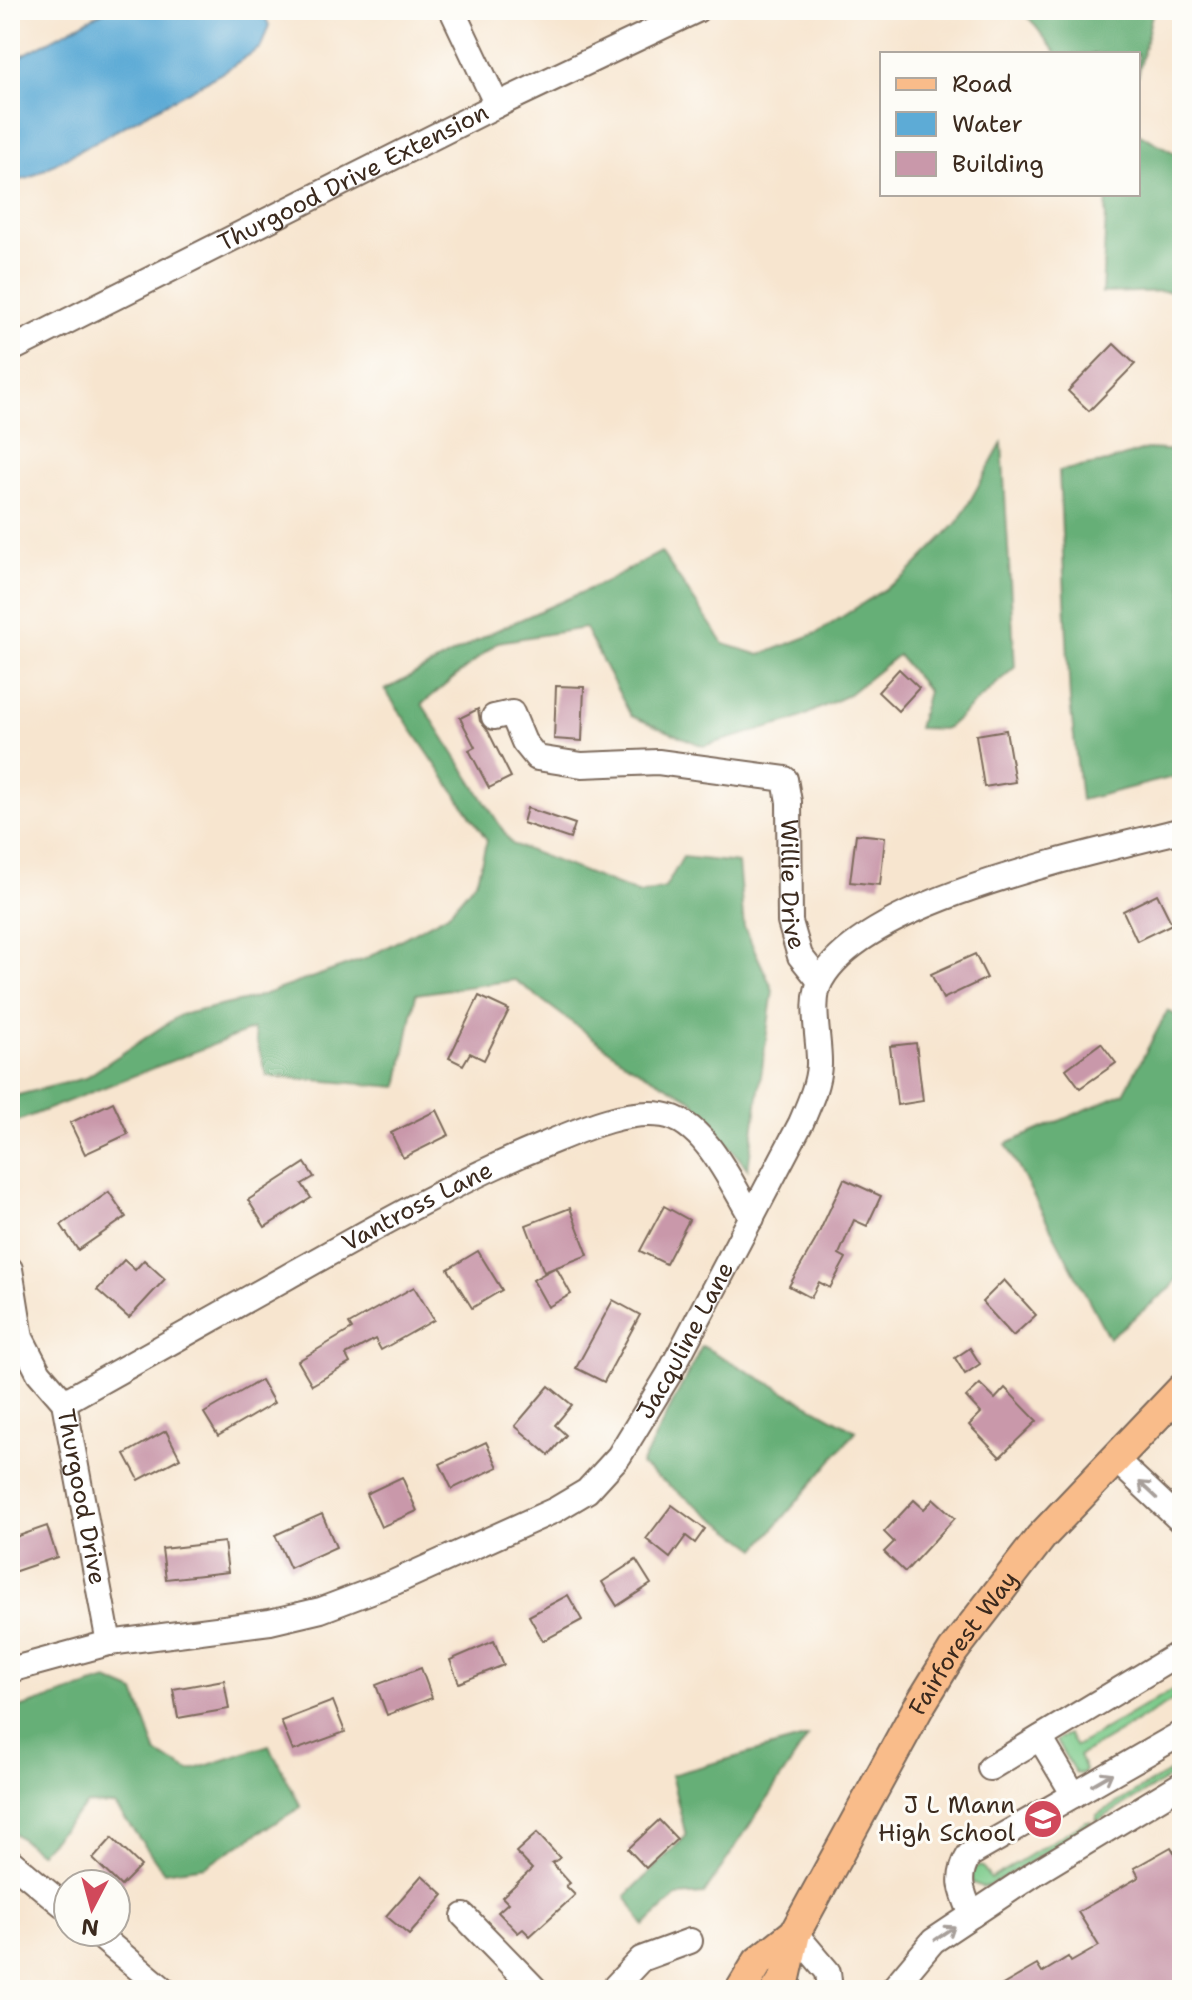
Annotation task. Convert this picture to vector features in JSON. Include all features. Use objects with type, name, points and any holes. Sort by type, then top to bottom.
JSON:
[{"type":"main road","name":"Fairforest Way","points":[[777,1990],[785,1978],[795,1933],[918,1708],[953,1651],[1041,1537],[1182,1389]]},
{"type":"main road","name":"Fairforest Way","points":[[741,1990],[758,1962],[795,1933]]},
{"type":"street","points":[[452,10],[497,105]]},
{"type":"street","name":"Thurgood Drive Extension","points":[[10,350],[497,105],[697,10]]},
{"type":"street","name":"Willie Drive","points":[[494,717],[512,713],[524,742],[537,758],[582,765],[658,762],[785,779],[789,802],[790,922],[800,956],[820,981]]},
{"type":"street","points":[[820,981],[858,943],[904,915],[955,893],[1182,830]]},
{"type":"street","name":"Jacquline Lane","points":[[10,1670],[109,1643],[270,1622],[321,1610],[395,1582],[555,1510],[587,1491],[631,1439],[669,1374],[801,1123],[817,1083],[819,1064],[815,1011],[820,981]]},
{"type":"street","name":"Vantross Lane","points":[[64,1402],[466,1178],[571,1133],[603,1123],[640,1115],[664,1115],[680,1121],[707,1145],[752,1218]]},
{"type":"street","name":"Thurgood Drive","points":[[10,1269],[21,1338],[39,1373],[64,1402],[109,1643]]},
{"type":"street","points":[[1114,1458],[1182,1522]]},
{"type":"street","points":[[990,1768],[1182,1652]]},
{"type":"street","points":[[972,1915],[962,1893],[960,1869],[969,1855],[1182,1733]]},
{"type":"street","points":[[1040,1738],[1074,1795]]},
{"type":"street","points":[[892,1990],[933,1941],[1035,1873],[1182,1784]]},
{"type":"street","points":[[10,1861],[52,1896]]},
{"type":"street","points":[[464,1916],[536,1990]]},
{"type":"street","points":[[795,1933],[828,1972],[830,1990]]},
{"type":"street","points":[[612,1990],[641,1959],[690,1941]]},
{"type":"street","points":[[114,1948],[164,1990]]},
{"type":"green space","points":[[1023,10],[1153,10],[1140,67],[1140,52],[1055,52]]},
{"type":"green space","points":[[1140,134],[1182,157],[1182,321],[1173,291],[1102,293],[1107,196],[1140,196]]},
{"type":"green space","points":[[1002,443],[1015,667],[946,729],[918,728],[928,691],[898,655],[848,695],[793,721],[703,746],[631,716],[585,628],[498,642],[422,704],[512,844],[640,894],[665,888],[683,857],[738,863],[744,927],[773,990],[748,1169],[692,1100],[628,1064],[515,980],[416,994],[398,1087],[267,1076],[253,1029],[10,1124],[10,1097],[85,1078],[180,1015],[251,999],[365,959],[448,914],[477,879],[487,840],[385,690],[495,631],[605,582],[661,552],[724,644],[760,655],[817,633],[905,576],[959,521]]},
{"type":"green space","points":[[1147,449],[1182,451],[1182,775],[1081,800],[1070,701],[1059,471],[1107,462]]},
{"type":"green space","points":[[1168,1010],[1182,1024],[1182,1271],[1171,1288],[1109,1338],[1006,1144],[1124,1093]]},
{"type":"green space","points":[[702,1346],[856,1431],[757,1549],[641,1465]]},
{"type":"green space","points":[[107,1680],[135,1692],[157,1754],[190,1771],[269,1745],[301,1807],[205,1866],[164,1872],[115,1805],[87,1804],[39,1853],[10,1830],[10,1711]]},
{"type":"green space","points":[[1182,1684],[1182,1695],[1079,1756],[1085,1770],[1081,1774],[1075,1772],[1056,1741],[1068,1734],[1076,1746]]},
{"type":"green space","points":[[808,1737],[704,1894],[677,1896],[644,1926],[626,1896],[686,1836],[671,1775]]},
{"type":"green space","points":[[1182,1764],[1182,1770],[1099,1820],[1095,1819],[1097,1815]]},
{"type":"green space","points":[[1086,1821],[1091,1821],[1090,1826],[988,1886],[973,1883],[971,1872],[977,1866],[983,1867],[990,1879]]},
{"type":"water","points":[[106,10],[262,10],[269,25],[261,47],[220,74],[29,178],[10,182],[10,62]]},
{"type":"building","points":[[1114,344],[1135,364],[1089,411],[1068,391]]},
{"type":"building","points":[[899,669],[919,688],[898,711],[878,692]]},
{"type":"building","points":[[556,686],[584,687],[582,741],[554,739]]},
{"type":"building","points":[[478,709],[480,721],[511,777],[489,788],[469,750],[475,747],[460,718]]},
{"type":"building","points":[[1006,730],[1015,782],[984,787],[976,735]]},
{"type":"building","points":[[527,808],[575,824],[570,839],[523,823]]},
{"type":"building","points":[[856,834],[885,837],[880,885],[850,882]]},
{"type":"building","points":[[1157,894],[1172,924],[1137,941],[1123,911]]},
{"type":"building","points":[[975,954],[987,978],[943,999],[931,974]]},
{"type":"building","points":[[479,996],[509,1010],[484,1060],[470,1053],[463,1065],[449,1058]]},
{"type":"building","points":[[916,1043],[923,1101],[897,1105],[890,1046]]},
{"type":"building","points":[[1101,1043],[1116,1063],[1080,1088],[1066,1069]]},
{"type":"building","points":[[113,1102],[128,1134],[85,1154],[70,1123]]},
{"type":"building","points":[[437,1110],[449,1135],[403,1158],[391,1133]]},
{"type":"building","points":[[305,1163],[314,1177],[302,1184],[311,1198],[265,1227],[248,1200]]},
{"type":"building","points":[[844,1179],[881,1196],[867,1226],[854,1220],[839,1254],[846,1258],[830,1288],[819,1282],[811,1298],[789,1286],[815,1241]]},
{"type":"building","points":[[109,1192],[126,1217],[78,1250],[61,1225]]},
{"type":"building","points":[[664,1206],[689,1220],[666,1264],[640,1251]]},
{"type":"building","points":[[570,1208],[588,1255],[544,1272],[526,1225]]},
{"type":"building","points":[[478,1251],[502,1290],[472,1308],[448,1269]]},
{"type":"building","points":[[124,1260],[135,1270],[144,1260],[165,1279],[129,1318],[97,1290]]},
{"type":"building","points":[[556,1267],[571,1294],[548,1307],[533,1280]]},
{"type":"building","points":[[1004,1280],[1036,1315],[1013,1336],[982,1302]]},
{"type":"building","points":[[414,1287],[434,1320],[381,1350],[375,1339],[346,1355],[350,1363],[312,1385],[298,1361],[352,1329],[349,1324]]},
{"type":"building","points":[[613,1300],[640,1315],[604,1382],[576,1368]]},
{"type":"building","points":[[970,1348],[980,1364],[965,1374],[955,1358]]},
{"type":"building","points":[[261,1380],[274,1403],[218,1436],[204,1413]]},
{"type":"building","points":[[980,1384],[995,1399],[1005,1388],[1037,1421],[1000,1457],[969,1425],[981,1413],[966,1397]]},
{"type":"building","points":[[549,1386],[572,1405],[555,1425],[566,1435],[549,1455],[515,1426]]},
{"type":"building","points":[[166,1431],[180,1458],[139,1480],[125,1454]]},
{"type":"building","points":[[486,1442],[498,1467],[452,1489],[440,1464]]},
{"type":"building","points":[[402,1477],[417,1511],[381,1527],[366,1494]]},
{"type":"building","points":[[934,1499],[955,1518],[905,1572],[884,1552],[894,1542],[884,1532],[914,1500],[924,1509]]},
{"type":"building","points":[[672,1505],[705,1529],[695,1543],[686,1536],[670,1558],[646,1539]]},
{"type":"building","points":[[322,1514],[336,1547],[290,1568],[275,1535]]},
{"type":"building","points":[[47,1526],[57,1557],[10,1573],[10,1539]]},
{"type":"building","points":[[224,1542],[228,1572],[166,1579],[162,1549]]},
{"type":"building","points":[[636,1560],[651,1584],[617,1606],[602,1582]]},
{"type":"building","points":[[568,1595],[582,1620],[543,1641],[529,1616]]},
{"type":"building","points":[[494,1641],[504,1665],[459,1683],[450,1660]]},
{"type":"building","points":[[421,1668],[432,1698],[387,1715],[376,1685]]},
{"type":"building","points":[[224,1680],[229,1709],[178,1718],[173,1689]]},
{"type":"building","points":[[333,1701],[345,1732],[293,1751],[281,1721]]},
{"type":"building","points":[[659,1820],[677,1839],[646,1868],[628,1849]]},
{"type":"building","points":[[537,1833],[560,1858],[552,1863],[570,1883],[566,1886],[575,1895],[530,1936],[523,1929],[518,1933],[498,1912],[508,1903],[502,1897],[532,1869],[516,1852]]},
{"type":"building","points":[[112,1838],[141,1866],[132,1875],[132,1868],[102,1868],[93,1859]]},
{"type":"building","points":[[1171,1847],[1175,1854],[1182,1850],[1182,1990],[994,1990],[1037,1965],[1042,1973],[1068,1957],[1071,1962],[1099,1946],[1078,1912],[1139,1877],[1134,1868]]},
{"type":"building","points":[[422,1875],[444,1895],[409,1935],[386,1916]]},
{"type":"place","name":"J L Mann High School","points":[[1043,1819]]}]
